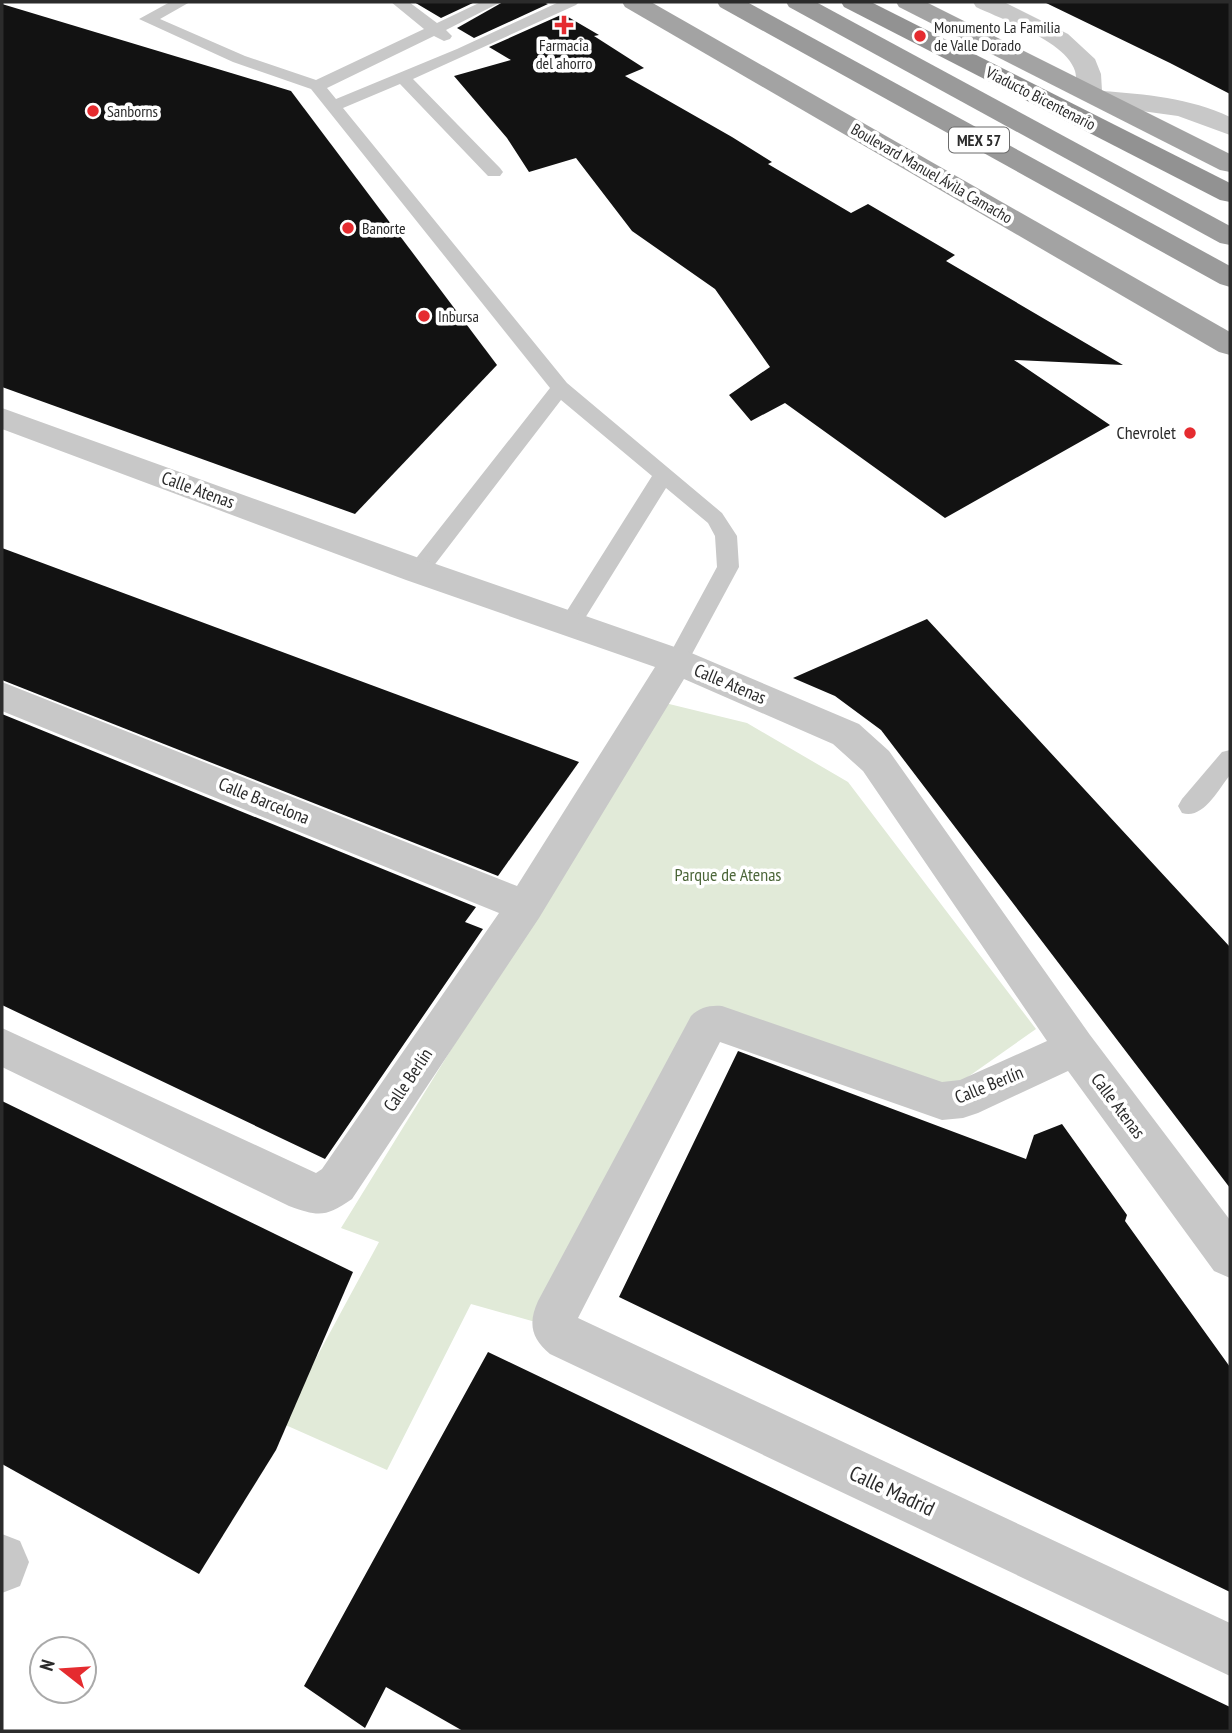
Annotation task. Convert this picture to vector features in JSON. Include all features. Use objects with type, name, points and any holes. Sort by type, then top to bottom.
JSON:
[{"type":"highway","name":"MEX 57","points":[[729,2],[1230,278]]},
{"type":"highway","name":"MEX 57","points":[[798,2],[1230,237]]},
{"type":"highway","name":"Viaducto Bicentenario","points":[[853,2],[1230,194]]},
{"type":"main road","name":"Boulevard Manuel Ávila Camacho","points":[[634,2],[1230,345]]},
{"type":"main road","points":[[908,2],[1230,164]]},
{"type":"street","points":[[985,2],[1064,42],[1079,55],[1088,71],[1095,96],[1157,102],[1186,108],[1230,127]]},
{"type":"street","name":"Calle Atenas","points":[[2,418],[418,571],[677,661],[846,734],[864,748],[1075,1048],[1230,1256]]},
{"type":"street","name":"Calle Berlín","points":[[2,1047],[304,1191],[321,1195],[337,1184],[525,906],[677,661]]},
{"type":"street","name":"Calle Barcelona","points":[[2,696],[525,906]]},
{"type":"street","name":"Calle Berlín","points":[[556,1329],[554,1317],[706,1029],[712,1023],[722,1024],[942,1101],[963,1099],[1075,1048]]},
{"type":"street","name":"Calle Madrid","points":[[556,1329],[566,1338],[1230,1650]]},
{"type":"street","points":[[2,1559],[2,1568]]},
{"type":"lane","points":[[182,2],[147,19],[239,59],[317,86],[560,388],[715,518],[726,536],[728,567],[677,661]]},
{"type":"lane","points":[[398,2],[463,52]]},
{"type":"lane","points":[[317,86],[493,2]]},
{"type":"lane","points":[[333,106],[404,79],[571,2]]},
{"type":"lane","points":[[404,79],[494,172]]},
{"type":"lane","points":[[418,571],[560,388]]},
{"type":"lane","points":[[569,625],[664,474]]},
{"type":"lane","points":[[1190,806],[1230,759]]},
{"type":"green space","name":"Parque de Atenas","points":[[665,703],[747,723],[848,782],[1036,1029],[945,1093],[700,1013],[539,1323],[471,1304],[387,1470],[281,1423],[379,1242],[341,1228]]},
{"type":"building","points":[[414,2],[475,2],[441,18]]},
{"type":"building","points":[[503,2],[548,4],[474,38],[457,28]]},
{"type":"building","points":[[1044,2],[1230,2],[1230,94],[1170,63]]},
{"type":"building","points":[[2,4],[291,91],[497,365],[355,514],[2,387]]},
{"type":"building","points":[[563,14],[599,35],[594,36],[644,68],[625,76],[732,137],[772,162],[768,164],[851,213],[868,204],[955,255],[946,261],[1123,365],[1014,360],[1110,425],[945,518],[785,403],[751,421],[729,395],[770,367],[715,289],[632,231],[576,158],[529,172],[507,138],[454,76],[511,60],[489,47]]},
{"type":"building","points":[[2,548],[579,762],[498,876],[2,680]]},
{"type":"building","points":[[927,619],[1230,947],[1230,1188],[881,730],[835,696],[793,678]]},
{"type":"building","points":[[2,714],[476,907],[465,922],[483,929],[325,1159],[2,1005]]},
{"type":"building","points":[[738,1051],[1026,1159],[1034,1135],[1062,1124],[1127,1215],[1125,1221],[1230,1367],[1230,1592],[619,1297]]},
{"type":"building","points":[[2,1101],[353,1272],[276,1450],[199,1574],[2,1464]]},
{"type":"building","points":[[488,1352],[1230,1707],[1230,1731],[463,1731],[386,1687],[365,1728],[304,1686]]},
{"type":"place","name":"Farmacia del ahorro","points":[[564,25]]},
{"type":"place","name":"Monumento La Familia de Valle Dorado","points":[[920,36]]},
{"type":"place","name":"Sanborns","points":[[93,111]]},
{"type":"place","name":"Banorte","points":[[348,228]]},
{"type":"place","name":"Inbursa","points":[[424,316]]},
{"type":"place","name":"Chevrolet","points":[[1190,433]]}]
